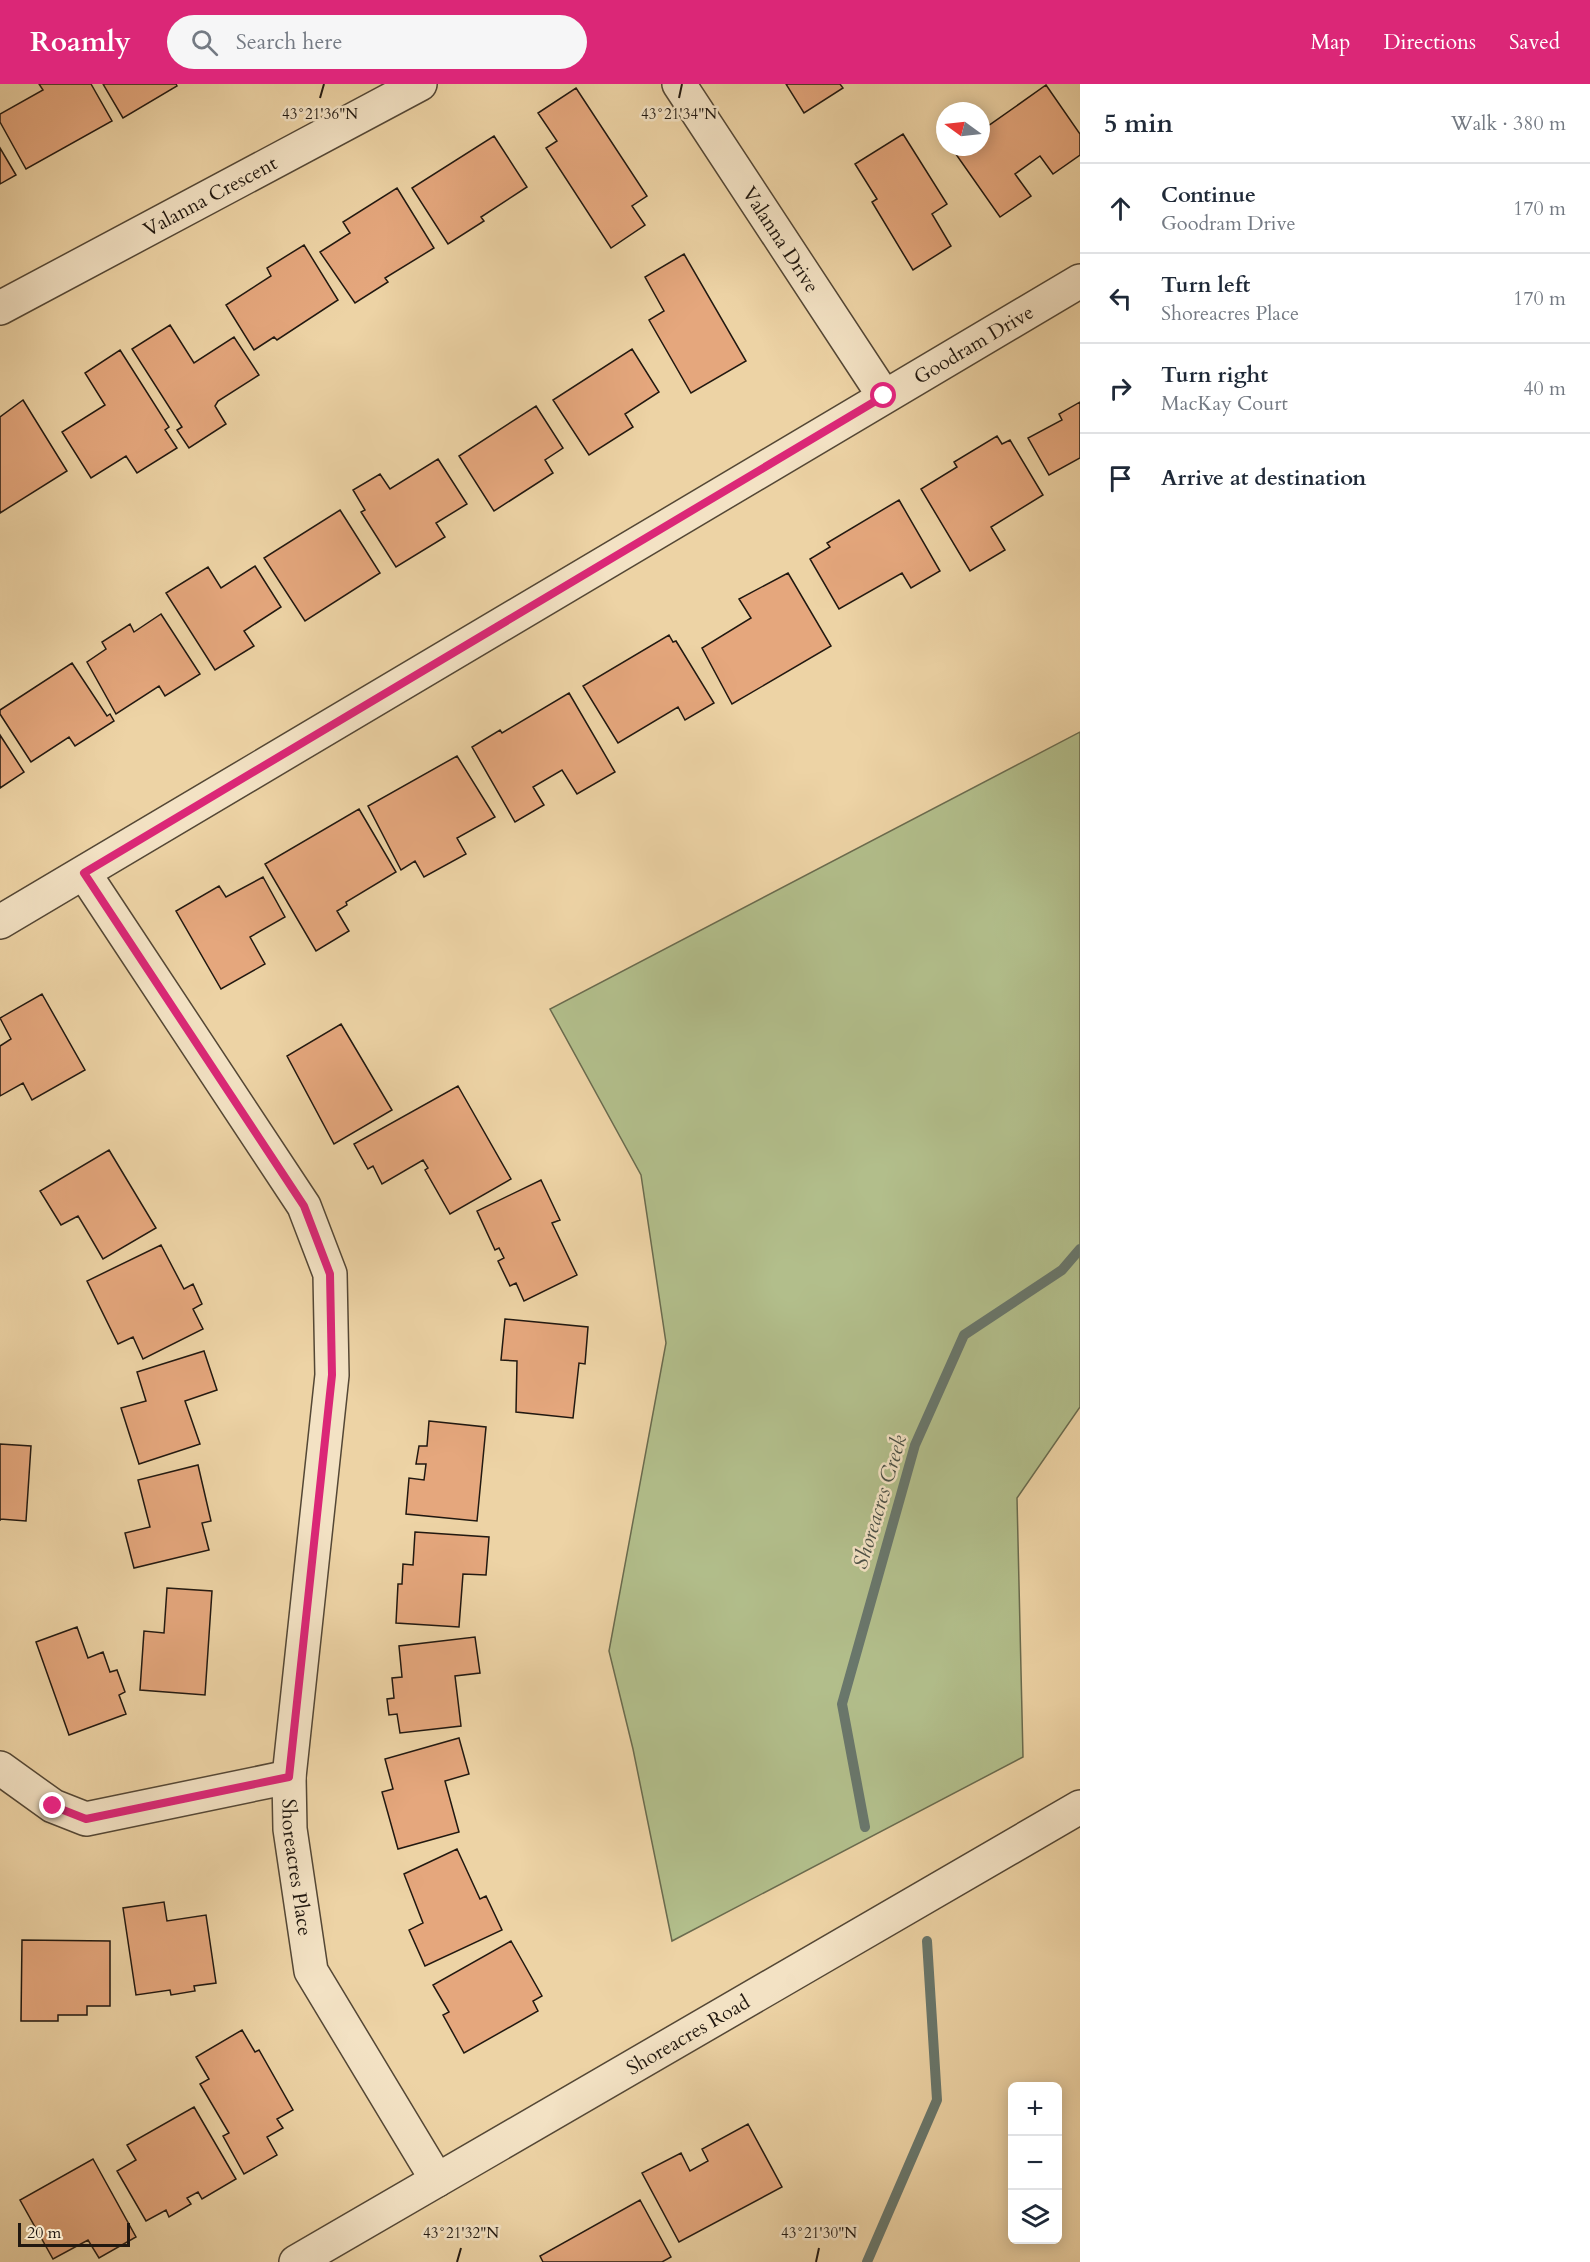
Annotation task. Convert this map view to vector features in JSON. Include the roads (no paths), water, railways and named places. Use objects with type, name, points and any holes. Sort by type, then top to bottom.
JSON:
[{"type":"street","name":"Valanna Crescent","points":[[0,308],[420,84]]},
{"type":"street","name":"Valanna Drive","points":[[679,84],[884,396]]},
{"type":"street","name":"Goodram Drive","points":[[0,922],[1080,280]]},
{"type":"street","name":"Shoreacres Place","points":[[84,873],[304,1206],[330,1274],[332,1375],[289,1777],[290,1829],[311,1971],[437,2180]]},
{"type":"street","points":[[0,1768],[53,1806],[86,1819],[289,1777]]},
{"type":"street","name":"Shoreacres Road","points":[[296,2262],[1080,1807]]},
{"type":"waterway","name":"Shoreacres Creek","points":[[865,1827],[842,1704],[915,1445],[964,1335],[1062,1270],[1080,1249]]},
{"type":"waterway","name":"Shoreacres Creek","points":[[867,2262],[937,2100],[927,1941]]}]
